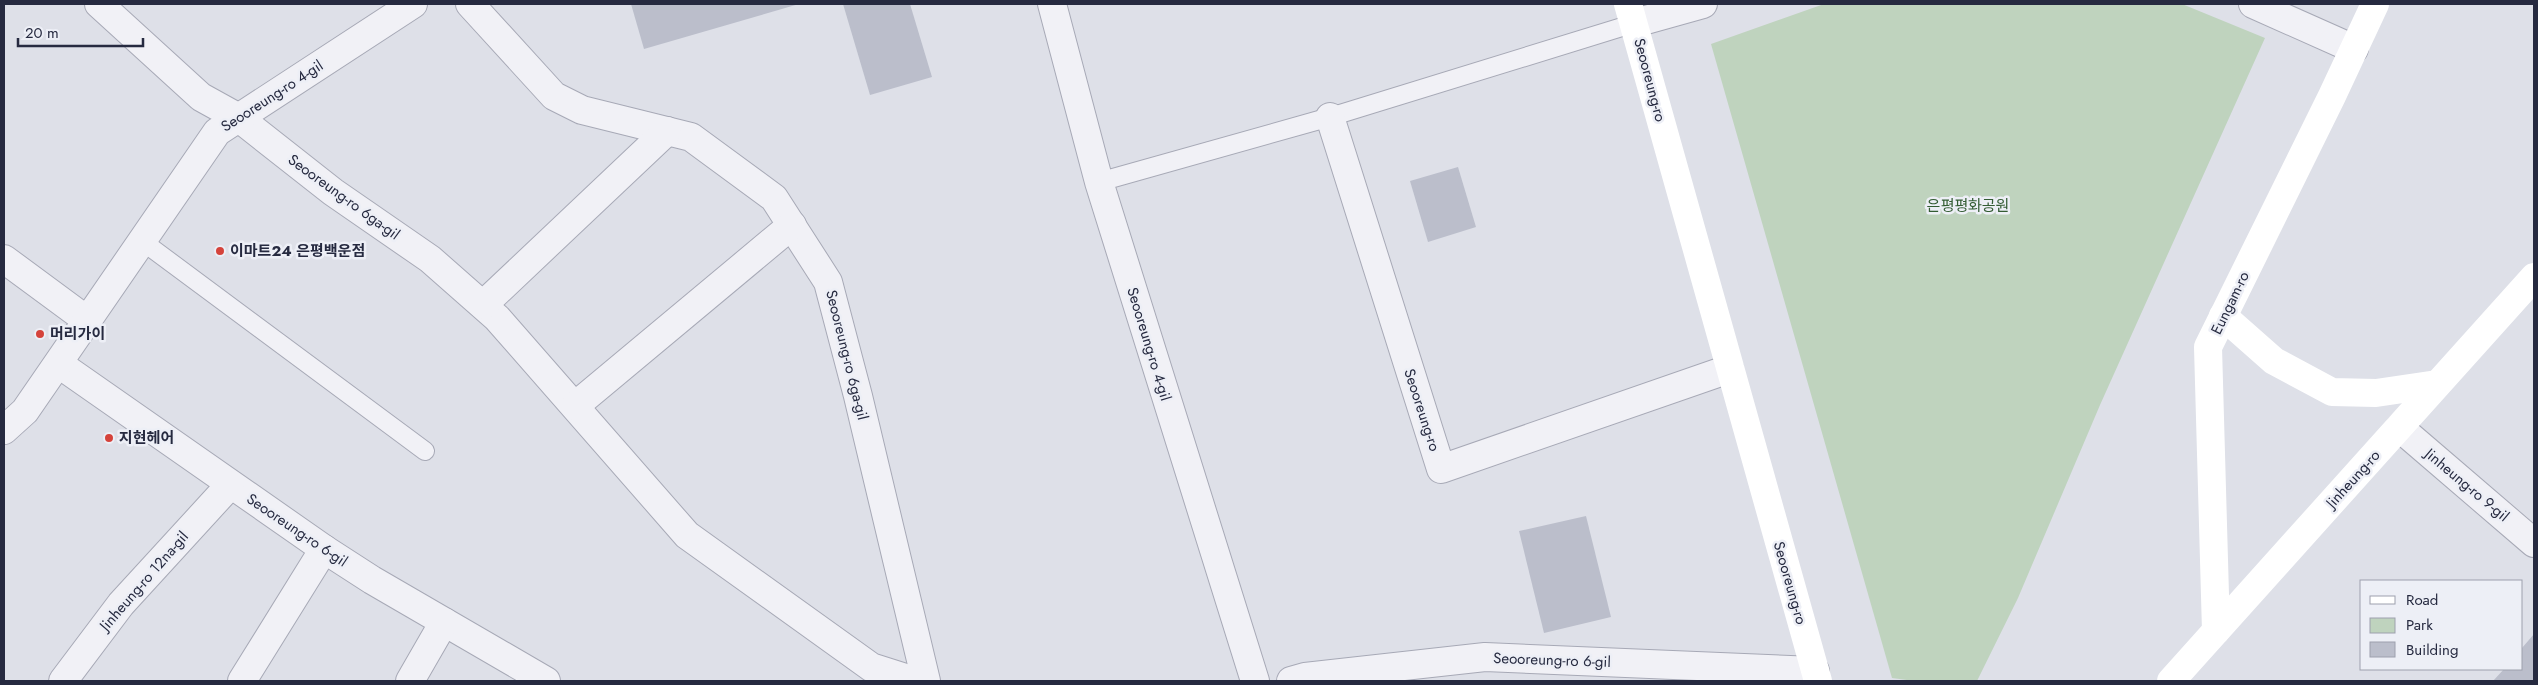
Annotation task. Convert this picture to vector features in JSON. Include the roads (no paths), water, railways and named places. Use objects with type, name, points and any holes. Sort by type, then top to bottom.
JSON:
[{"type":"main road","name":"Eungam-ro","points":[[2216,631],[2208,347],[2375,4]]},
{"type":"main road","name":"Seooreung-ro","points":[[1631,14],[1816,676]]},
{"type":"main road","name":"Jinheung-ro","points":[[2171,681],[2534,277]]},
{"type":"main road","points":[[2223,316],[2274,361],[2332,392],[2376,392],[2437,384]]},
{"type":"street","name":"Seooreung-ro 6ga-gil","points":[[99,4],[201,97],[239,118],[333,192],[430,259],[483,305],[497,318],[575,406],[687,536],[871,667],[915,681]]},
{"type":"street","name":"Seooreung-ro 4-gil","points":[[4,430],[25,411],[59,364],[217,132],[414,4]]},
{"type":"street","name":"Seooreung-ro 6ga-gil","points":[[470,4],[554,96],[582,110],[691,137],[774,198],[828,282],[858,396],[926,681]]},
{"type":"street","name":"Seooreung-ro 4-gil","points":[[1052,4],[1099,182],[1255,681]]},
{"type":"street","name":"Seooreung-ro","points":[[1631,14],[1703,4]]},
{"type":"street","points":[[2252,4],[2354,49]]},
{"type":"street","name":"Seooreung-ro","points":[[1330,117],[1441,469],[1729,369]]},
{"type":"street","points":[[483,305],[667,131]]},
{"type":"street","points":[[575,406],[792,225]]},
{"type":"street","points":[[4,259],[88,321]]},
{"type":"street","name":"Seooreung-ro 6-gil","points":[[59,364],[324,549],[546,681]]},
{"type":"street","name":"Jinheung-ro 9-gil","points":[[2400,428],[2534,543]]},
{"type":"street","name":"Jinheung-ro 12na-gil","points":[[63,681],[121,604],[230,484]]},
{"type":"street","points":[[242,681],[324,549]]},
{"type":"street","points":[[410,681],[444,622]]},
{"type":"street","name":"Seooreung-ro 6-gil","points":[[1291,681],[1306,677],[1430,672],[1484,657],[1816,676]]},
{"type":"lane","name":"Seooreung-ro","points":[[1099,182],[1330,117],[1631,14]]},
{"type":"lane","points":[[142,241],[425,451]]},
{"type":"place","name":"이마트24 은평백운점","points":[[220,251]]},
{"type":"place","name":"머리가이","points":[[40,334]]},
{"type":"place","name":"지현헤어","points":[[109,438]]},
{"type":"park label","name":"은평평화공원","points":[[1968,206]]}]
